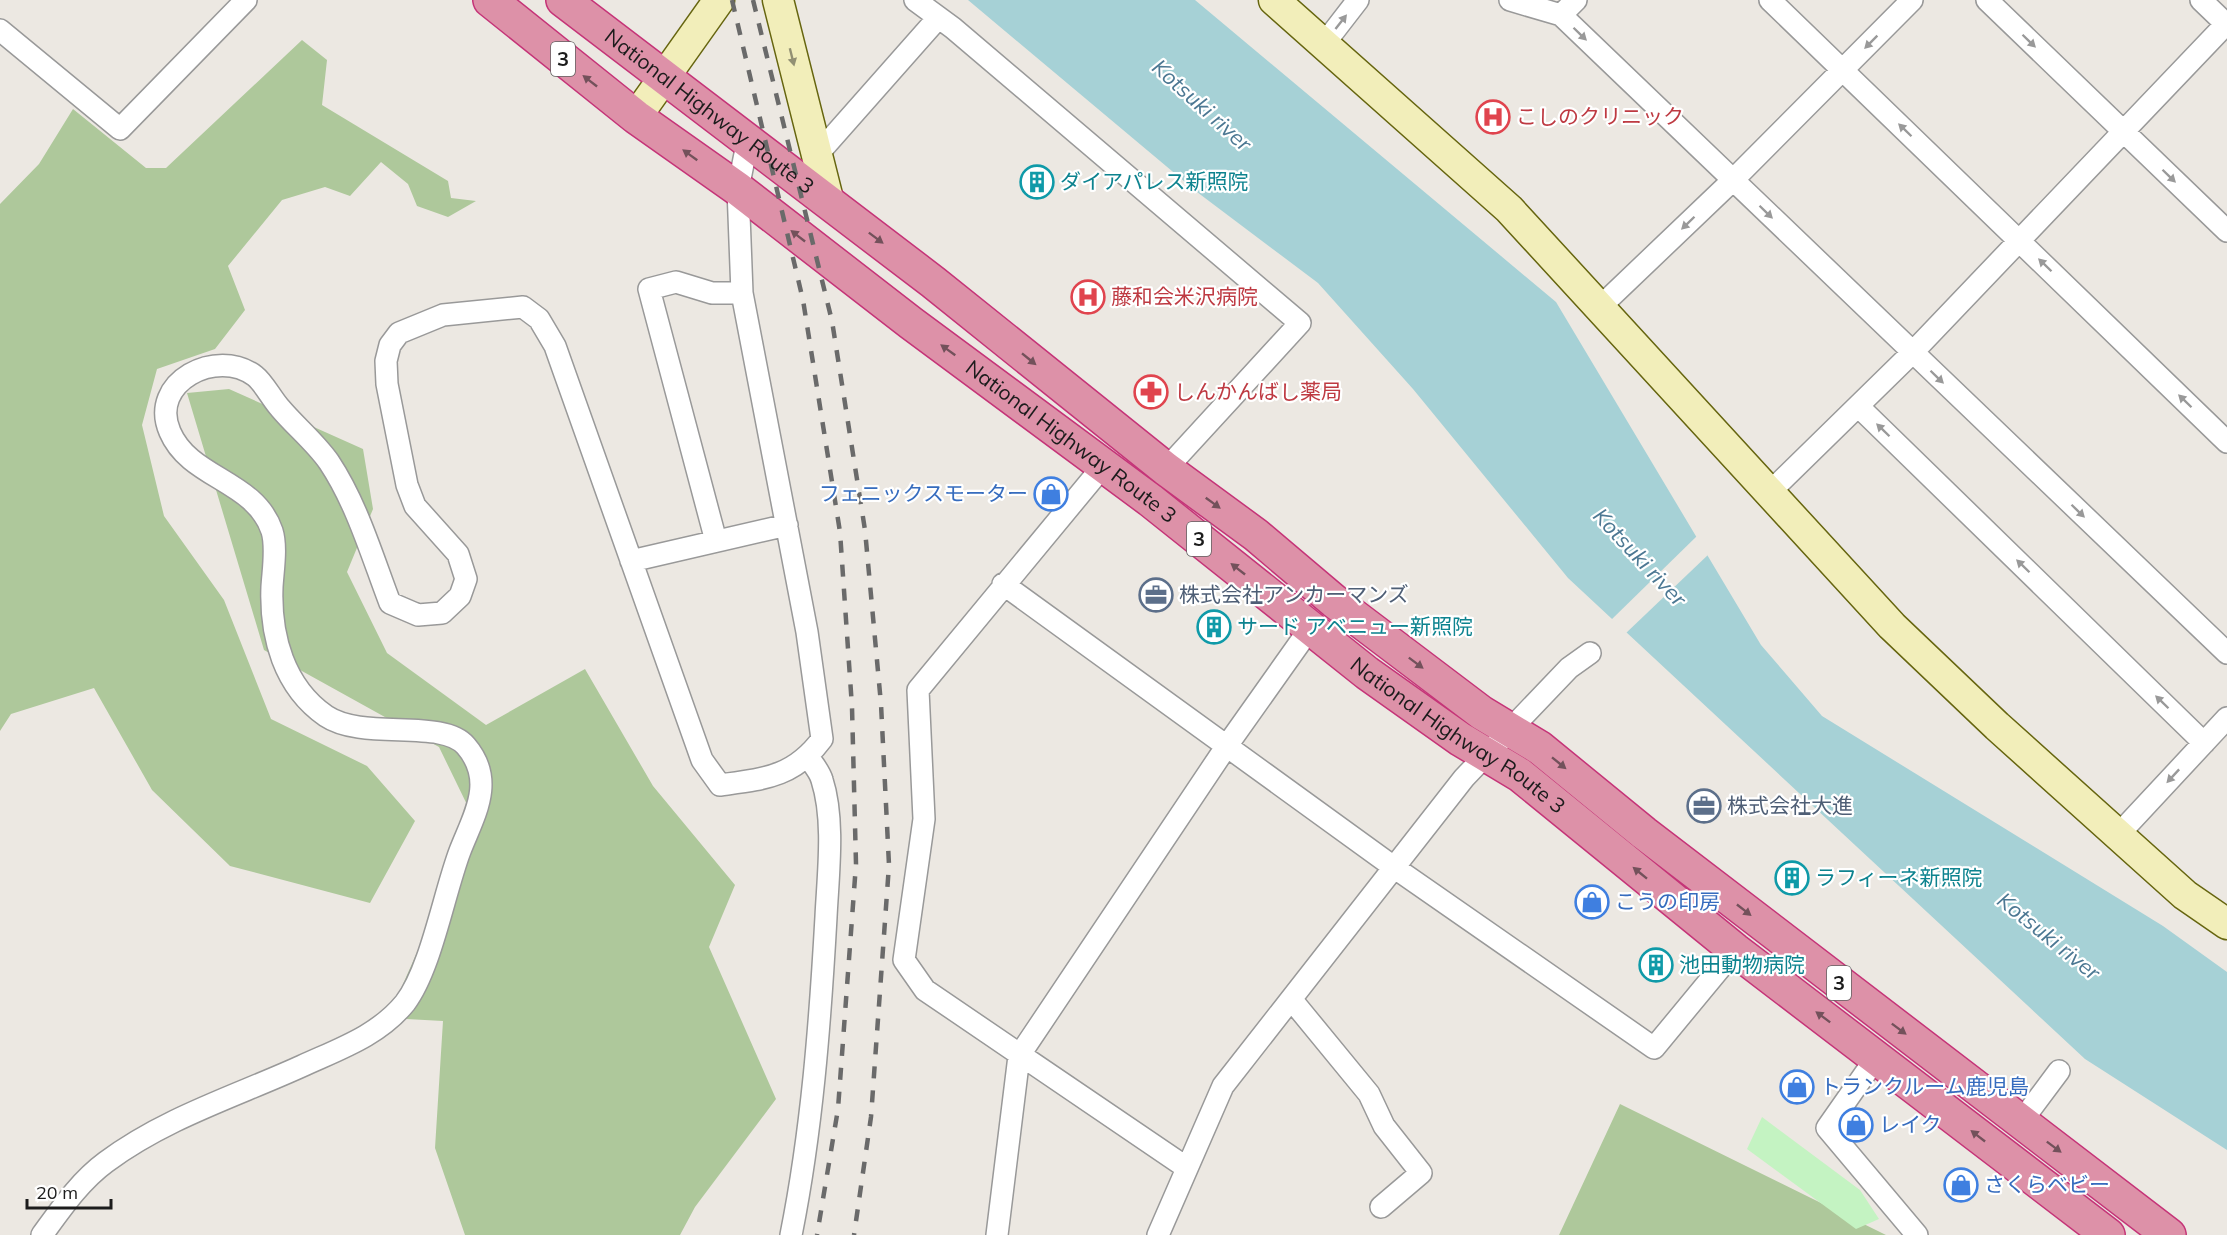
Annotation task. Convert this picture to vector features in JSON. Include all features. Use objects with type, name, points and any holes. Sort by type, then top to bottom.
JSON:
[{"type":"highway","name":"National Highway Route 3","points":[[490,0],[636,117],[738,189],[911,323],[1104,465],[1367,673],[1460,740],[1520,775],[1735,950],[2108,1235]]},
{"type":"highway","name":"National Highway Route 3","points":[[563,0],[933,282],[1166,469],[1256,535],[1351,615],[1482,713],[1540,748],[1644,833],[2169,1235]]},
{"type":"street","points":[[0,30],[120,129],[246,0]]},
{"type":"street","points":[[636,117],[719,0]]},
{"type":"street","points":[[778,0],[829,203]]},
{"type":"street","points":[[915,0],[962,35],[1300,323],[1166,469]]},
{"type":"street","points":[[1274,0],[1509,209],[1892,626],[2118,836],[2185,895],[2227,924]]},
{"type":"street","points":[[1324,44],[1358,0]]},
{"type":"street","points":[[1510,0],[1560,15],[2227,653]]},
{"type":"street","points":[[1560,15],[1576,0]]},
{"type":"street","points":[[1770,0],[2227,442]]},
{"type":"street","points":[[1600,307],[1733,180],[1912,0]]},
{"type":"street","points":[[1987,0],[2227,231]]},
{"type":"street","points":[[1770,492],[1912,353],[2227,24],[2201,0]]},
{"type":"street","points":[[816,156],[938,18]]},
{"type":"street","points":[[42,1235],[68,1199],[104,1163],[157,1130],[209,1105],[373,1034],[404,1004],[415,987],[438,924],[451,876],[478,808],[483,785],[477,763],[464,742],[442,733],[362,729],[331,719],[315,707],[289,674],[273,635],[273,532],[254,500],[185,456],[170,433],[164,411],[171,389],[192,373],[225,363],[255,376],[277,405],[327,459],[346,492],[390,603],[418,615],[442,613],[460,596],[466,579],[458,554],[416,506],[407,485],[387,384],[386,362],[390,345],[399,333],[443,315],[523,307],[539,319],[555,346],[702,760],[720,785],[769,778],[808,757],[822,739],[807,632],[788,525],[742,293],[738,189],[747,139]]},
{"type":"street","points":[[716,541],[650,289],[676,282],[712,293],[742,293]]},
{"type":"street","points":[[1859,407],[2204,743]]},
{"type":"street","points":[[1104,465],[1003,584],[918,690],[924,819],[904,960],[925,990],[1187,1168]]},
{"type":"street","points":[[631,561],[788,525]]},
{"type":"street","points":[[1003,584],[1395,868],[1654,1048],[1735,950]]},
{"type":"street","points":[[997,1235],[1019,1056],[1226,747],[1311,627]]},
{"type":"street","points":[[1164,1232],[1187,1168],[1223,1086],[1464,778],[1569,668],[1590,653]]},
{"type":"street","points":[[2118,836],[2227,718]]},
{"type":"street","points":[[790,1235],[801,1183],[819,1040],[829,866],[828,805],[822,778],[808,757]]},
{"type":"street","points":[[1291,999],[1369,1094],[1384,1126],[1421,1173],[1381,1207]]},
{"type":"street","points":[[1876,1058],[1827,1128],[1917,1235]]},
{"type":"street","points":[[2021,1122],[2059,1071]]},
{"type":"green space","points":[[302,40],[327,60],[322,105],[448,181],[451,198],[476,201],[448,217],[417,206],[408,184],[381,162],[350,196],[325,187],[282,200],[228,266],[245,310],[215,349],[157,369],[142,425],[164,516],[224,600],[271,719],[367,766],[415,821],[370,903],[230,866],[152,790],[94,688],[11,714],[0,731],[0,204],[39,164],[73,109],[146,168],[166,168]]},
{"type":"green space","points":[[229,389],[363,449],[373,509],[347,572],[387,653],[486,725],[585,669],[653,786],[735,885],[709,947],[776,1099],[695,1207],[680,1235],[465,1235],[435,1148],[443,1021],[388,1018],[475,821],[439,747],[264,650],[187,393]]},
{"type":"green space","points":[[1620,1104],[1886,1235],[1559,1235]]},
{"type":"green space","points":[[1762,1117],[1860,1190],[1879,1219],[1856,1229],[1747,1149]]},
{"type":"water","name":"Kotsuki river","points":[[968,0],[1195,0],[1556,302],[1761,645],[1822,716],[2163,926],[2227,972],[2227,1150],[2085,1059],[1568,578],[1413,389],[1318,283],[1197,192]]},
{"type":"pier","points":[[1699,534],[1710,553],[1625,634],[1610,621]]},
{"type":"railway","points":[[732,0],[803,300],[840,532],[852,707],[856,864],[838,1109],[817,1235]]},
{"type":"railway","points":[[753,0],[832,321],[865,530],[881,704],[889,865],[871,1117],[854,1235]]},
{"type":"place","name":"こしのクリニック","points":[[1493,117]]},
{"type":"place","name":"ダイアパレス新照院","points":[[1037,182]]},
{"type":"place","name":"藤和会米沢病院","points":[[1088,297]]},
{"type":"place","name":"しんかんばし薬局","points":[[1151,392]]},
{"type":"place","name":"フェニックスモーター","points":[[1051,494]]},
{"type":"place","name":"株式会社アンカーマンズ","points":[[1156,595]]},
{"type":"place","name":"サード アベニュー新照院","points":[[1214,627]]},
{"type":"place","name":"株式会社大進","points":[[1704,806]]},
{"type":"place","name":"ラフィーネ新照院","points":[[1792,878]]},
{"type":"place","name":"こうの印房","points":[[1592,902]]},
{"type":"place","name":"池田動物病院","points":[[1656,965]]},
{"type":"place","name":"トランクルーム鹿児島","points":[[1797,1087]]},
{"type":"place","name":"レイク","points":[[1856,1125]]},
{"type":"place","name":"さくらベビー","points":[[1961,1185]]}]
